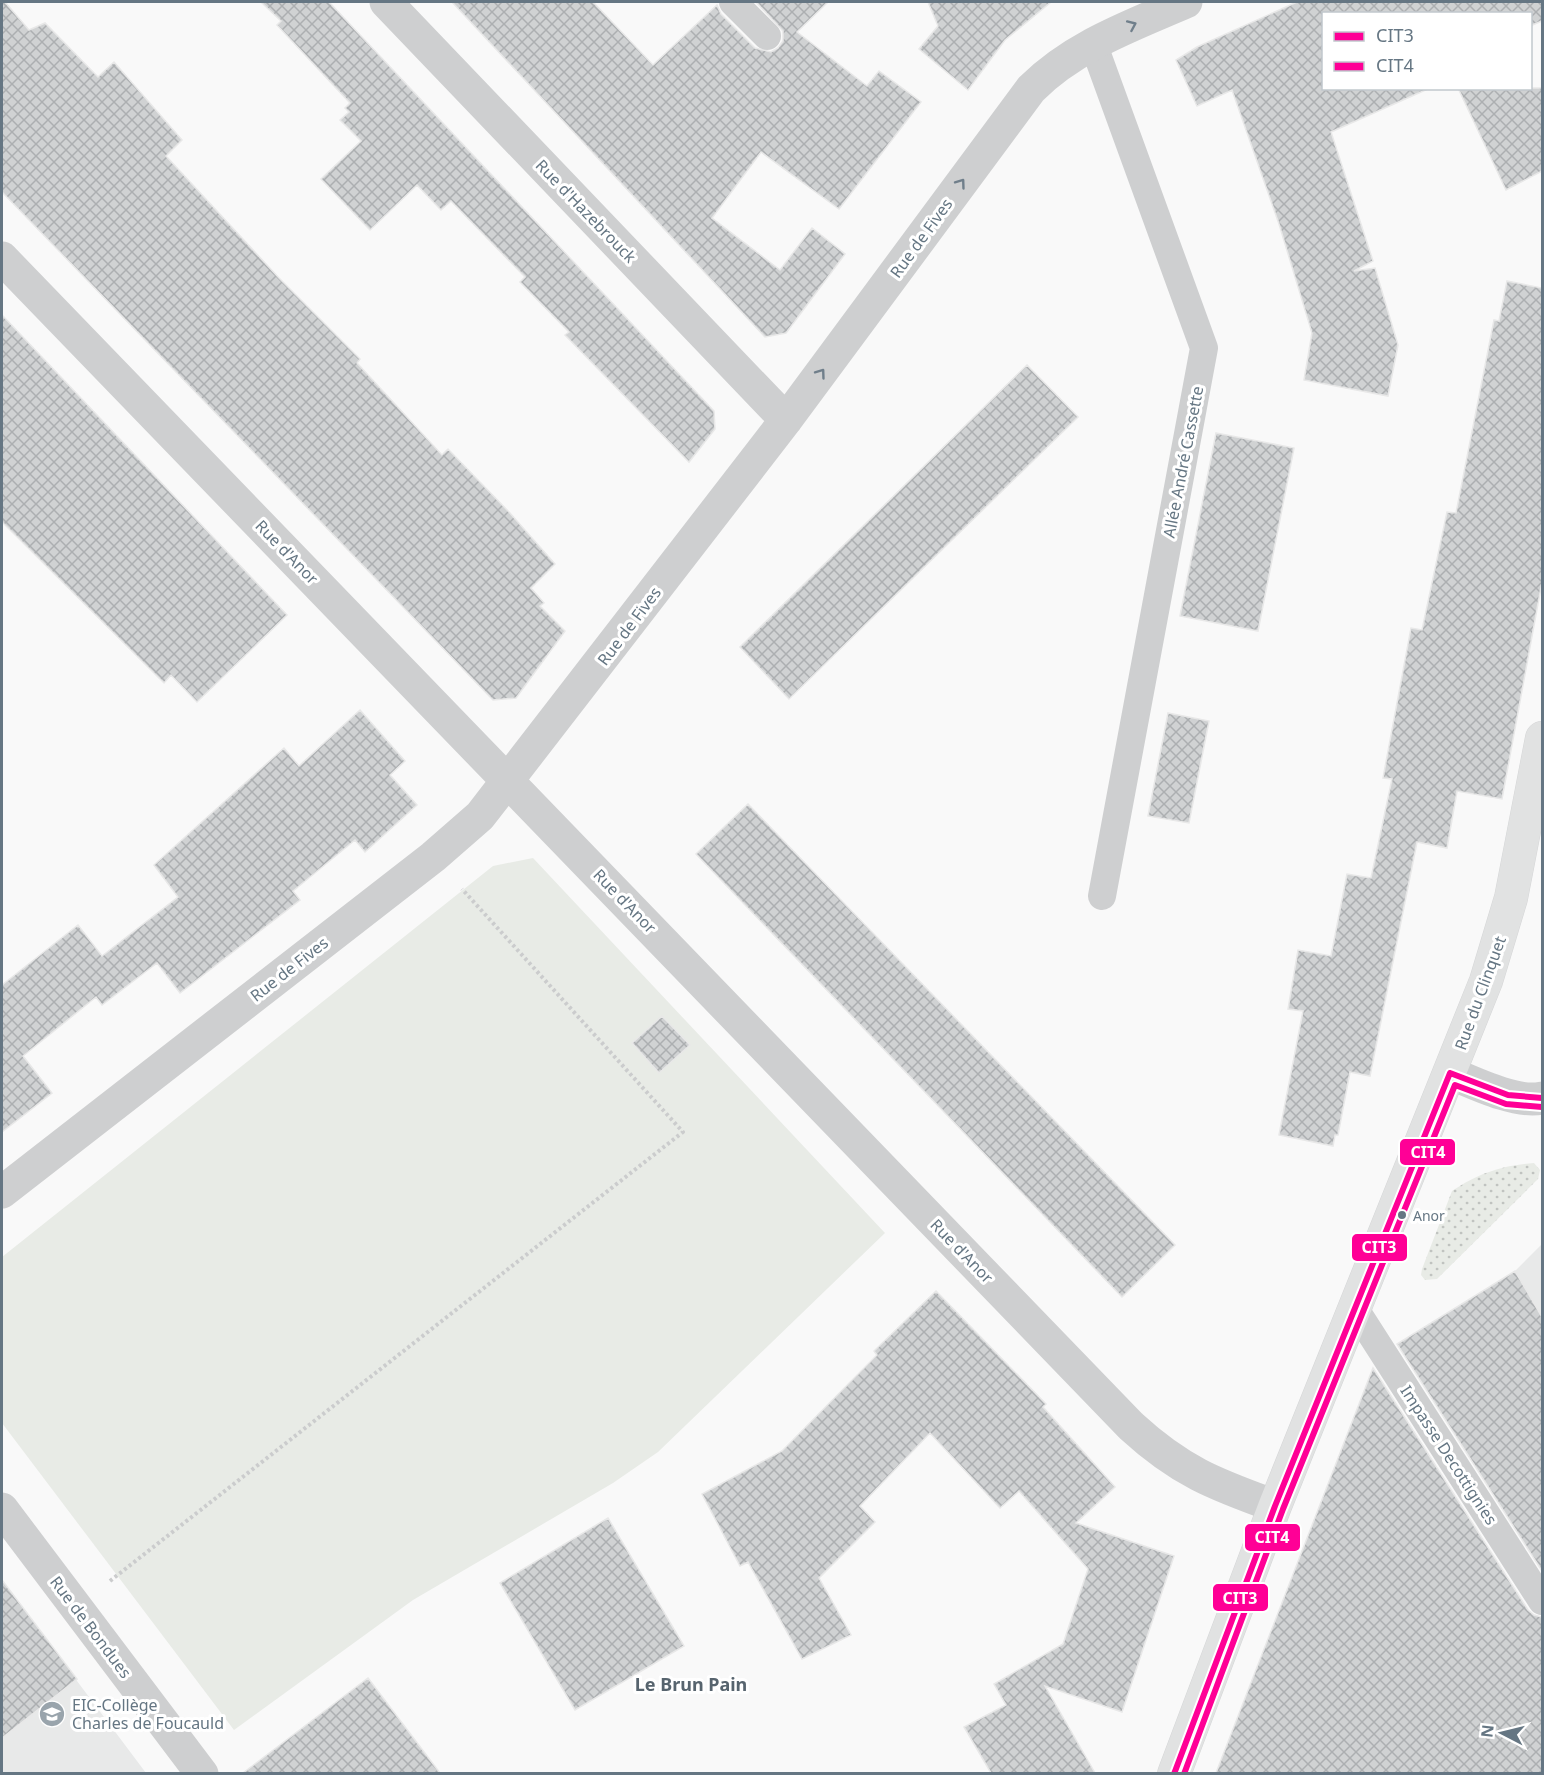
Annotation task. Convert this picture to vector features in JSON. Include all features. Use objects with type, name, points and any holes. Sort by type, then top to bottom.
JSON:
[{"type":"street","name":"Rue d'Hazebrouck","points":[[386,2],[786,420]]},
{"type":"street","name":"Rue de Fives","points":[[2,1192],[433,857],[480,816],[510,781],[786,420],[1031,89],[1050,70],[1093,42],[1186,2]]},
{"type":"street","name":"Rue d'Anor","points":[[2,258],[1131,1426],[1155,1448],[1202,1479],[1275,1506]]},
{"type":"street","name":"Rue du Clinquet","points":[[1174,1773],[1275,1506],[1450,1073],[1501,937],[1542,738]]},
{"type":"street","points":[[1450,1073],[1500,1093],[1536,1100],[1542,1098]]},
{"type":"street","name":"Rue de Bondues","points":[[2,1509],[202,1773]]},
{"type":"lane","points":[[733,2],[767,36]]},
{"type":"lane","name":"Allée André Cassette","points":[[1093,42],[1204,348],[1102,896]]},
{"type":"lane","name":"Impasse Decottignies","points":[[1355,1309],[1542,1601]]},
{"type":"path","points":[[76,1608],[683,1132],[433,857]]},
{"type":"shaded area","points":[[533,858],[885,1233],[658,1452],[613,1483],[413,1600],[234,1730],[2,1423],[2,1257],[493,866]]},
{"type":"shaded area","points":[[1534,1163],[1540,1170],[1538,1179],[1437,1279],[1425,1280],[1421,1275],[1422,1269],[1452,1191],[1491,1171]]},
{"type":"shaded area","points":[[1542,1244],[1542,1317],[1515,1271]]},
{"type":"shaded area","name":"EIC-Collège Charles de Foucauld","points":[[50,1645],[146,1773],[2,1774],[2,1684]]},
{"type":"building","points":[[2,2],[5,2],[29,30],[45,23],[98,77],[114,62],[182,140],[166,156],[279,278],[360,359],[357,363],[442,455],[448,449],[555,564],[531,588],[544,603],[540,606],[565,631],[516,698],[493,700],[2,192]]},
{"type":"building","points":[[261,2],[329,2],[714,411],[715,429],[689,462],[565,335],[569,332],[520,282],[525,277],[451,201],[441,210],[417,185],[370,230],[321,179],[361,141],[340,120],[349,112],[345,108],[350,103],[277,25],[281,21]]},
{"type":"building","points":[[452,2],[593,2],[653,65],[717,5],[721,14],[755,48],[771,52],[783,41],[783,31],[756,2],[828,2],[797,32],[867,86],[879,71],[921,102],[839,209],[761,152],[712,218],[780,270],[812,228],[845,254],[786,333],[765,337]]},
{"type":"building","points":[[928,2],[1051,2],[1005,40],[968,90],[919,49],[938,26]]},
{"type":"building","points":[[1297,2],[1542,2],[1542,21],[1532,25],[1532,12],[1322,12],[1322,90],[1426,90],[1331,132],[1373,261],[1354,271],[1375,268],[1398,345],[1388,396],[1304,380],[1312,333],[1279,224],[1232,90],[1197,106],[1176,60],[1197,47]]},
{"type":"building","points":[[1542,88],[1542,171],[1506,190],[1459,90]]},
{"type":"building","points":[[1507,281],[1542,288],[1542,582],[1502,799],[1457,791],[1447,848],[1417,842],[1370,1076],[1350,1072],[1338,1135],[1335,1135],[1333,1146],[1279,1135],[1303,1011],[1288,1009],[1298,950],[1331,956],[1347,874],[1371,878],[1392,779],[1383,778],[1411,628],[1422,630],[1447,512],[1456,513],[1494,320],[1499,321]]},
{"type":"building","points":[[2,315],[287,615],[197,702],[171,675],[164,683],[2,522]]},
{"type":"building","points":[[1027,365],[1078,417],[789,699],[740,647]]},
{"type":"building","points":[[1216,433],[1294,448],[1258,631],[1180,616]]},
{"type":"building","points":[[360,710],[405,761],[390,775],[417,805],[365,852],[355,840],[293,891],[300,900],[180,993],[157,963],[102,1005],[96,997],[23,1056],[52,1093],[2,1132],[2,985],[78,925],[102,956],[178,897],[154,865],[284,748],[299,766]]},
{"type":"building","points":[[1168,713],[1209,721],[1189,823],[1148,816]]},
{"type":"building","points":[[748,804],[1175,1245],[1122,1297],[696,854]]},
{"type":"building","points":[[662,1016],[690,1045],[659,1073],[632,1043]]},
{"type":"building","points":[[1515,1271],[1542,1317],[1542,1571],[1397,1344]]},
{"type":"building","points":[[936,1291],[1046,1404],[1043,1407],[1115,1487],[1076,1523],[1174,1556],[1122,1712],[1045,1686],[1095,1773],[991,1773],[964,1727],[1006,1705],[994,1684],[1063,1644],[1088,1569],[1019,1491],[1000,1508],[930,1433],[860,1506],[875,1522],[819,1578],[851,1635],[802,1659],[748,1562],[740,1566],[702,1494],[782,1451],[877,1355],[874,1351]]},
{"type":"building","points":[[1373,1368],[1528,1610],[1542,1617],[1542,1773],[1216,1773]]},
{"type":"building","points":[[608,1518],[684,1646],[575,1710],[500,1583]]},
{"type":"building","points":[[2,1580],[77,1679],[2,1738]]},
{"type":"building","points":[[368,1678],[440,1773],[243,1773]]},
{"type":"transit line","name":"CIT3","points":[[1450,1073],[1508,1095],[1542,1098]]},
{"type":"transit line","name":"CIT3","points":[[1174,1774],[1275,1506],[1450,1073]]},
{"type":"transit line","name":"CIT4","points":[[1184,1774],[1283,1509],[1455,1085],[1506,1104],[1542,1107]]},
{"type":"place","name":"Anor","points":[[1402,1215]]},
{"type":"place","name":"EIC-Collège Charles de Foucauld","points":[[52,1714]]},
{"type":"district","name":"Le Brun Pain","points":[[691,1684]]}]
